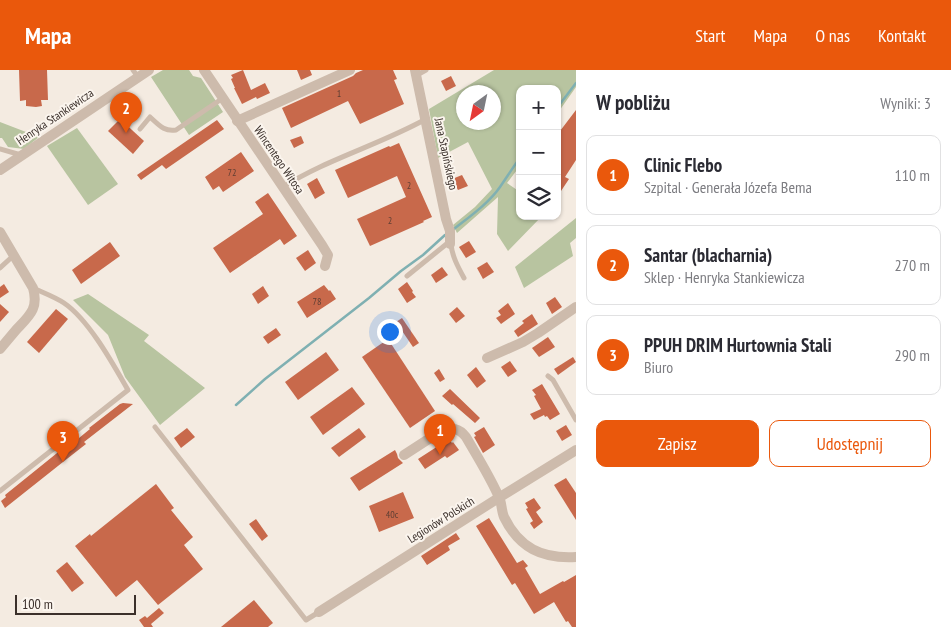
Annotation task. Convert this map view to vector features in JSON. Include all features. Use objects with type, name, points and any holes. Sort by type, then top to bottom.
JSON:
[{"type":"street","name":"Henryka Stankiewicza","points":[[0,170],[136,74],[149,70]]},
{"type":"street","name":"Wincentego Witosa","points":[[204,70],[328,255],[325,266]]},
{"type":"street","points":[[237,121],[350,70]]},
{"type":"street","name":"Jana Stapińskiego","points":[[420,72],[426,119],[450,231],[450,242]]},
{"type":"street","points":[[0,232],[33,288],[35,296],[32,311],[0,349]]},
{"type":"street","points":[[486,358],[523,342],[576,307]]},
{"type":"street","points":[[404,455],[441,431],[457,429],[466,437],[500,497],[503,515],[519,540],[529,548],[548,556],[576,557]]},
{"type":"street","name":"Legionów Polskich","points":[[320,612],[576,450]]},
{"type":"lane","points":[[140,129],[150,117],[164,129],[176,130],[223,98]]},
{"type":"lane","points":[[283,188],[300,176],[404,131],[426,119]]},
{"type":"lane","points":[[0,156],[2,150],[21,155]]},
{"type":"lane","points":[[407,276],[450,242]]},
{"type":"lane","points":[[450,242],[451,251],[464,278]]},
{"type":"lane","points":[[0,268],[14,255]]},
{"type":"lane","points":[[0,491],[128,390],[95,336],[77,314],[66,304],[33,288]]},
{"type":"lane","points":[[548,376],[553,380],[576,420]]},
{"type":"lane","points":[[155,427],[306,620],[320,612]]},
{"type":"green space","points":[[163,70],[189,70],[193,76],[201,78],[223,112],[189,135],[151,77]]},
{"type":"green space","points":[[494,70],[576,70],[576,87],[561,108],[561,85],[516,85],[516,171],[507,183],[516,189],[516,220],[538,220],[508,251],[497,234],[498,197],[457,233],[453,225],[475,207],[492,189],[468,142],[438,158],[429,109],[456,93],[456,130],[501,130],[501,85],[469,85]]},
{"type":"green space","points":[[0,122],[39,137],[24,149],[8,147],[0,138]]},
{"type":"green space","points":[[77,128],[118,184],[88,205],[47,146]]},
{"type":"green space","points":[[576,218],[576,238],[570,243],[573,256],[524,288],[515,267]]},
{"type":"green space","points":[[88,294],[149,335],[144,341],[205,388],[160,425],[125,377],[108,335],[73,300]]},
{"type":"building","points":[[19,70],[47,70],[48,100],[41,100],[42,106],[26,106],[26,100],[20,101]]},
{"type":"building","points":[[243,70],[251,90],[265,83],[270,93],[242,104],[234,88],[231,75]]},
{"type":"building","points":[[297,70],[310,70],[312,75],[301,80]]},
{"type":"building","points":[[363,70],[393,70],[397,79],[394,80],[404,104],[360,124],[348,101],[291,128],[282,108]]},
{"type":"building","points":[[451,76],[456,86],[446,91],[441,81]]},
{"type":"building","points":[[576,110],[576,160],[565,177],[569,179],[561,191],[561,130]]},
{"type":"building","points":[[120,119],[144,141],[133,154],[108,131]]},
{"type":"building","points":[[217,120],[224,129],[166,169],[162,165],[141,180],[137,175]]},
{"type":"building","points":[[301,136],[304,143],[294,148],[290,140]]},
{"type":"building","points":[[399,143],[432,217],[370,246],[357,219],[406,197],[397,176],[348,198],[335,170]]},
{"type":"building","points":[[241,152],[254,171],[223,192],[219,186],[213,190],[205,177]]},
{"type":"building","points":[[462,175],[468,186],[458,190],[452,179]]},
{"type":"building","points":[[317,178],[325,193],[315,199],[307,184]]},
{"type":"building","points":[[268,193],[297,236],[284,245],[280,239],[230,273],[213,248],[263,214],[255,202]]},
{"type":"building","points":[[469,241],[476,252],[466,258],[459,247]]},
{"type":"building","points":[[110,242],[120,256],[81,284],[72,270]]},
{"type":"building","points":[[308,250],[316,263],[305,271],[296,258]]},
{"type":"building","points":[[487,262],[494,272],[483,279],[477,268]]},
{"type":"building","points":[[442,267],[448,275],[436,283],[431,275]]},
{"type":"building","points":[[407,282],[416,297],[407,303],[398,289]]},
{"type":"building","points":[[4,284],[9,292],[0,298],[0,287]]},
{"type":"building","points":[[324,285],[336,299],[307,318],[297,302]]},
{"type":"building","points":[[263,286],[269,296],[258,304],[252,294]]},
{"type":"building","points":[[555,297],[562,307],[552,314],[546,303]]},
{"type":"building","points":[[508,303],[515,314],[501,324],[496,318],[501,315],[498,311]]},
{"type":"building","points":[[0,304],[9,312],[0,322]]},
{"type":"building","points":[[457,307],[465,316],[456,323],[449,314]]},
{"type":"building","points":[[56,309],[68,319],[39,353],[27,342]]},
{"type":"building","points":[[532,314],[538,324],[518,337],[514,331],[524,323],[522,321]]},
{"type":"building","points":[[402,318],[419,343],[413,347],[396,322]]},
{"type":"building","points":[[276,328],[281,335],[268,344],[263,337]]},
{"type":"building","points":[[548,337],[555,347],[539,357],[532,348]]},
{"type":"building","points":[[388,339],[435,411],[410,428],[362,357]]},
{"type":"building","points":[[326,352],[339,370],[298,400],[285,382]]},
{"type":"building","points":[[573,357],[576,362],[558,375],[554,369]]},
{"type":"building","points":[[510,361],[517,371],[508,377],[501,367]]},
{"type":"building","points":[[476,367],[486,381],[477,388],[467,375]]},
{"type":"building","points":[[439,369],[445,379],[440,382],[434,373]]},
{"type":"building","points":[[542,384],[560,414],[550,420],[544,415],[534,420],[530,414],[541,409],[532,390]]},
{"type":"building","points":[[352,387],[365,404],[323,435],[310,417]]},
{"type":"building","points":[[450,389],[480,418],[475,423],[442,396]]},
{"type":"building","points":[[123,403],[133,404],[5,508],[1,501],[6,497],[5,495]]},
{"type":"building","points":[[566,425],[572,435],[562,441],[556,431]]},
{"type":"building","points":[[484,427],[495,445],[483,453],[474,437],[476,436],[474,433]]},
{"type":"building","points":[[187,428],[195,437],[181,448],[174,438]]},
{"type":"building","points":[[359,428],[366,437],[339,457],[331,448]]},
{"type":"building","points":[[449,439],[459,450],[447,458],[445,456],[425,469],[418,459]]},
{"type":"building","points":[[395,450],[398,458],[403,463],[359,491],[350,478]]},
{"type":"building","points":[[566,478],[576,493],[576,520],[554,485]]},
{"type":"building","points":[[156,484],[174,508],[171,510],[193,537],[184,545],[203,569],[158,605],[137,580],[116,597],[75,546],[90,534],[91,536]]},
{"type":"building","points":[[403,492],[414,518],[379,532],[369,506]]},
{"type":"building","points":[[534,498],[541,508],[536,512],[543,522],[534,529],[530,523],[533,521],[526,509],[528,508],[525,503]]},
{"type":"building","points":[[489,518],[517,563],[523,560],[528,566],[525,568],[540,594],[576,575],[576,627],[572,627],[568,621],[566,622],[554,602],[534,614],[515,583],[512,585],[476,526]]},
{"type":"building","points":[[256,519],[268,536],[262,541],[249,524]]},
{"type":"building","points":[[456,533],[460,539],[448,546],[450,550],[427,565],[421,556]]},
{"type":"building","points":[[67,562],[84,583],[72,592],[56,571]]},
{"type":"building","points":[[254,600],[273,623],[268,627],[221,627]]},
{"type":"building","points":[[159,608],[164,613],[151,624],[153,627],[144,627],[139,620],[145,616],[147,618]]},
{"type":"waterway","points":[[561,103],[576,83]]},
{"type":"waterway","points":[[454,229],[490,199],[516,164]]},
{"type":"waterway","points":[[236,405],[265,379],[423,255],[445,235]]},
{"type":"place","name":"Santar (blacharnia)","points":[[126,133]]},
{"type":"place","name":"Clinic Flebo","points":[[440,455]]},
{"type":"place","name":"PPUH DRIM Hurtownia Stali","points":[[63,462]]}]
